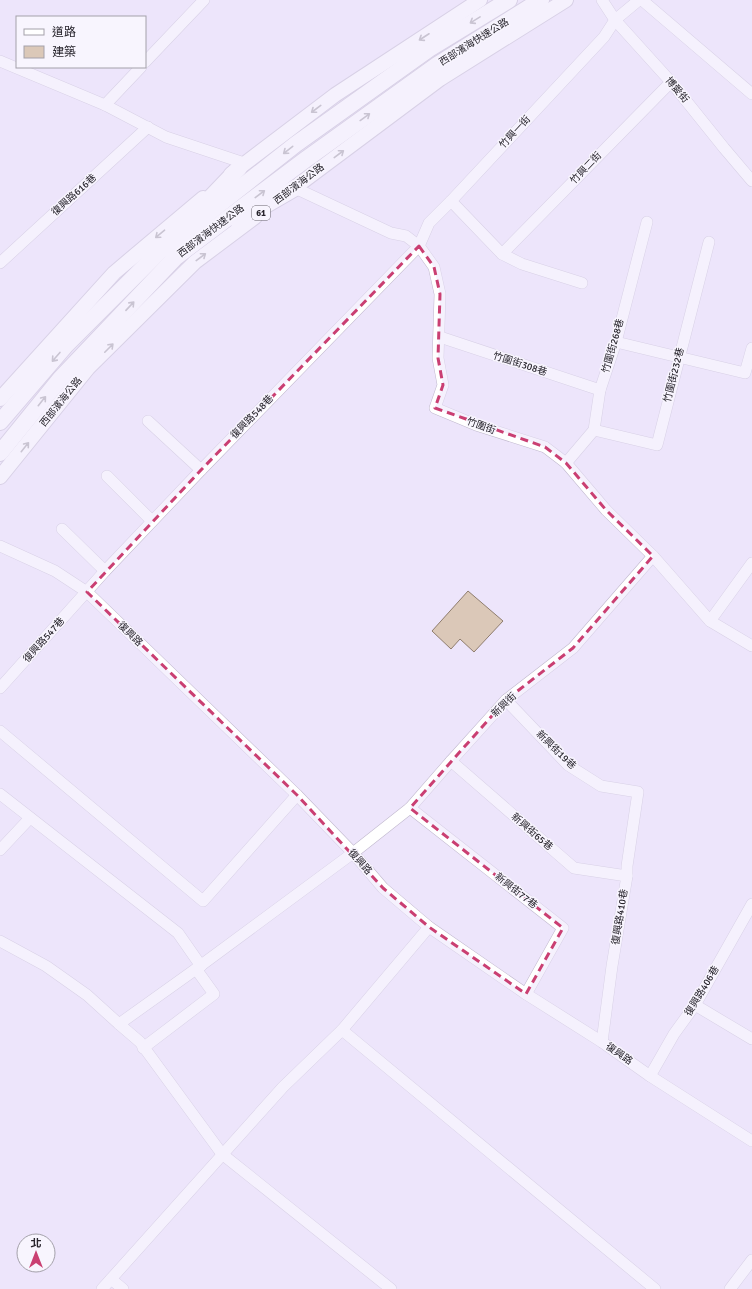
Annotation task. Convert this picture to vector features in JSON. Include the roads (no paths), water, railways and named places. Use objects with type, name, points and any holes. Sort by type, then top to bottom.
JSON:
[{"type":"highway","name":"西部濱海快速公路","points":[[0,422],[66,345],[159,252],[309,135],[429,49],[509,0]]},
{"type":"highway","name":"西部濱海快速公路","points":[[0,453],[60,379],[176,257],[305,160],[437,65],[541,0]]},
{"type":"highway","points":[[159,252],[241,165]]},
{"type":"highway","points":[[176,257],[295,188]]},
{"type":"main road","points":[[0,399],[114,273],[241,165],[335,94],[480,0]]},
{"type":"main road","name":"西部濱海公路","points":[[0,477],[88,368],[195,262],[440,79],[566,0]]},
{"type":"street","points":[[146,61],[204,0]]},
{"type":"street","name":"博愛街","points":[[602,0],[615,20],[671,82],[752,181]]},
{"type":"street","points":[[641,0],[752,94]]},
{"type":"street","name":"竹興一街","points":[[419,246],[429,223],[604,37],[615,20],[641,0]]},
{"type":"street","points":[[0,61],[16,67]]},
{"type":"street","points":[[17,68],[106,104],[166,138],[241,165]]},
{"type":"street","points":[[106,104],[140,68]]},
{"type":"street","name":"竹興二街","points":[[502,254],[671,82]]},
{"type":"street","name":"復興路616巷","points":[[0,262],[148,128]]},
{"type":"street","name":"竹圍街","points":[[295,188],[391,233],[406,236],[419,246],[434,267],[440,294],[440,337],[438,358],[443,385],[435,408],[476,425],[545,447],[566,463],[606,510],[653,556],[710,621],[752,646]]},
{"type":"street","points":[[451,201],[502,254],[522,264],[582,283]]},
{"type":"street","name":"竹圍街268巷","points":[[594,430],[600,390],[616,342],[647,222]]},
{"type":"street","name":"竹圍街232巷","points":[[594,430],[657,446],[709,242]]},
{"type":"street","name":"復興路548巷","points":[[87,592],[152,521],[419,246]]},
{"type":"street","name":"竹圍街308巷","points":[[440,337],[600,390]]},
{"type":"street","points":[[616,342],[745,373],[752,348]]},
{"type":"street","points":[[148,421],[201,470]]},
{"type":"street","points":[[566,463],[594,430]]},
{"type":"street","points":[[107,476],[152,521]]},
{"type":"street","points":[[62,529],[105,571]]},
{"type":"street","name":"復興路","points":[[0,546],[54,571],[87,592],[297,795],[353,853],[383,888],[429,927],[526,994],[602,1042],[650,1076],[752,1141]]},
{"type":"street","name":"新興街","points":[[119,1024],[353,853],[410,808],[506,700],[573,648],[653,556]]},
{"type":"street","points":[[710,621],[752,563]]},
{"type":"street","name":"復興路547巷","points":[[0,688],[87,592]]},
{"type":"street","name":"新興街19巷","points":[[506,700],[568,765],[600,786],[638,792]]},
{"type":"street","points":[[0,731],[203,902],[297,795]]},
{"type":"street","name":"新興街65巷","points":[[451,761],[574,868],[627,876]]},
{"type":"street","name":"復興路410巷","points":[[602,1042],[638,792]]},
{"type":"street","points":[[0,794],[178,933],[214,994],[143,1048]]},
{"type":"street","name":"新興街77巷","points":[[410,808],[563,928],[526,994]]},
{"type":"street","points":[[0,850],[30,818]]},
{"type":"street","name":"復興路406巷","points":[[650,1076],[674,1034],[695,1005],[752,904]]},
{"type":"street","points":[[102,1289],[283,1087],[342,1030],[429,927]]},
{"type":"street","points":[[0,941],[46,966],[87,995],[140,1042],[222,1154],[391,1289]]},
{"type":"street","points":[[695,1005],[752,1039]]},
{"type":"street","points":[[342,1030],[655,1289]]},
{"type":"street","points":[[730,1289],[752,1260]]},
{"type":"street","points":[[111,1279],[123,1289]]}]
